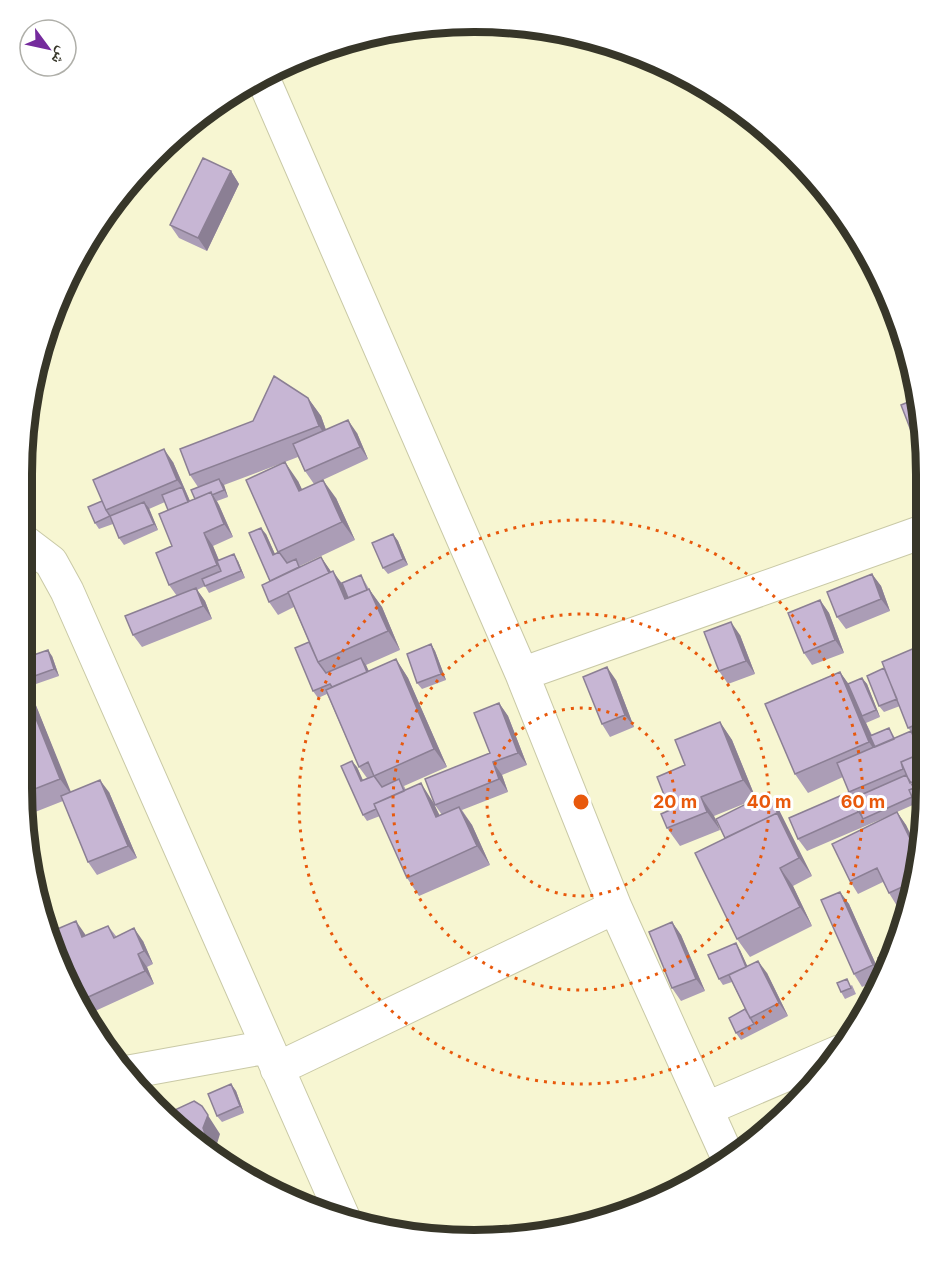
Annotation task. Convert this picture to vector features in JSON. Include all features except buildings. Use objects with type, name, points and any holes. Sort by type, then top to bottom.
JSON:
[{"type":"street","points":[[265,84],[522,674],[615,907],[708,1108],[725,1151]]},
{"type":"street","points":[[522,674],[916,534]]},
{"type":"street","points":[[32,548],[51,562],[67,591],[339,1208]]},
{"type":"street","points":[[135,1071],[272,1058],[615,907]]},
{"type":"street","points":[[708,1108],[822,1059]]}]
